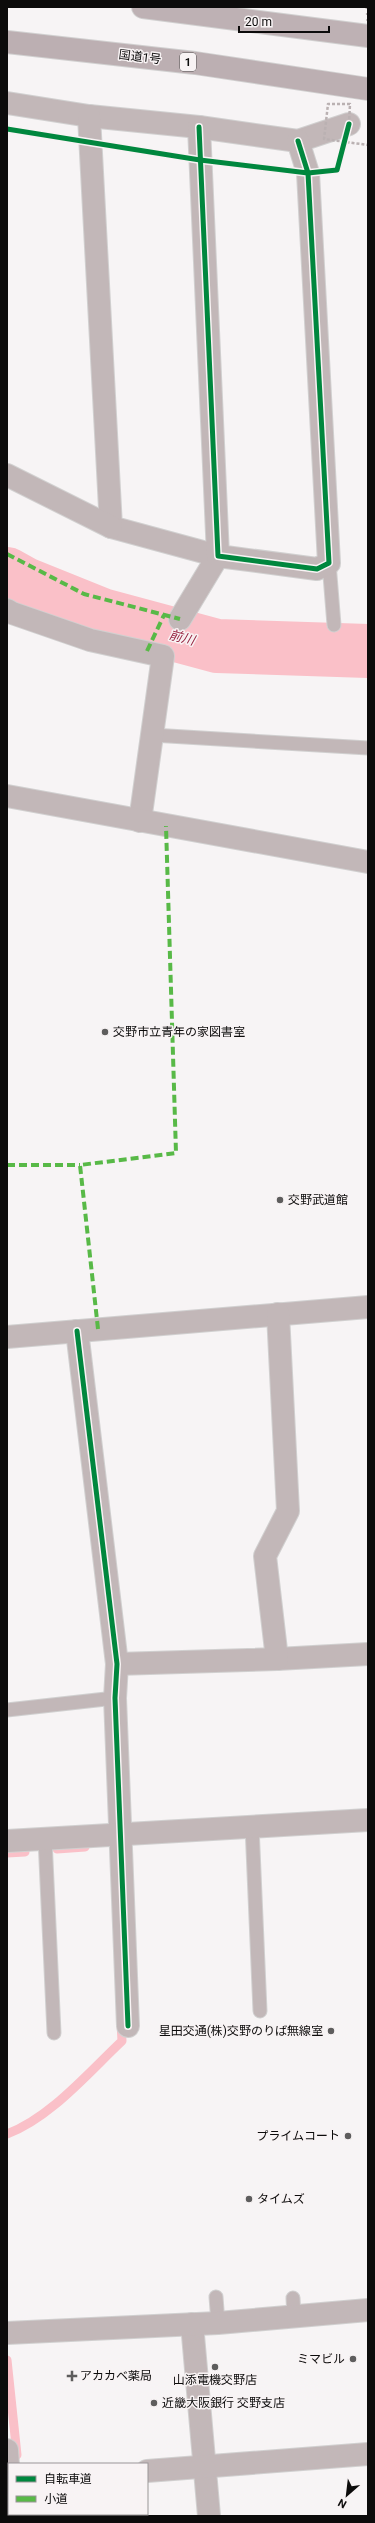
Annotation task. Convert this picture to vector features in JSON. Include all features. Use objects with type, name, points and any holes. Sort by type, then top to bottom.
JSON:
[{"type":"highway","points":[[142,7],[368,36]]},
{"type":"highway","name":"国道1号","points":[[7,42],[195,63],[368,90]]},
{"type":"street","points":[[7,103],[89,116],[199,127],[298,141],[349,124]]},
{"type":"street","points":[[89,116],[111,527]]},
{"type":"street","points":[[180,619],[218,556],[199,127]]},
{"type":"street","points":[[7,475],[111,527],[218,556],[317,569],[329,563],[308,173],[298,141]]},
{"type":"street","points":[[7,610],[90,640],[163,656],[140,821]]},
{"type":"street","points":[[7,796],[368,862]]},
{"type":"street","points":[[7,1337],[368,1307]]},
{"type":"street","points":[[277,1659],[266,1556],[288,1511],[278,1314]]},
{"type":"street","points":[[77,1331],[117,1664],[115,1698],[119,1834],[128,2026]]},
{"type":"street","points":[[117,1664],[277,1659],[368,1654]]},
{"type":"street","points":[[7,1841],[368,1820]]},
{"type":"street","points":[[7,2333],[218,2323],[293,2308],[368,2310]]},
{"type":"street","points":[[192,2324],[209,2516]]},
{"type":"street","points":[[7,2450],[8,2465]]},
{"type":"street","points":[[148,2471],[368,2454]]},
{"type":"lane","points":[[329,563],[334,625]]},
{"type":"lane","points":[[152,735],[368,748]]},
{"type":"lane","points":[[7,1710],[115,1698]]},
{"type":"lane","points":[[252,1826],[260,2011]]},
{"type":"lane","points":[[45,1839],[54,2033]]},
{"type":"lane","points":[[216,2297],[218,2323]]},
{"type":"path","points":[[343,147],[349,124],[350,104],[328,104],[324,139],[368,144]]},
{"type":"waterway","name":"前川","points":[[7,574],[25,584],[102,615],[217,646],[368,651]]},
{"type":"waterway","points":[[57,1849],[85,1847]]},
{"type":"waterway","points":[[7,1853],[25,1852]]},
{"type":"waterway","points":[[7,2134],[23,2127],[68,2094],[122,2041],[121,2023]]},
{"type":"waterway","points":[[7,2360],[17,2455]]},
{"type":"railway","points":[[367,7],[368,24]]},
{"type":"marked path","points":[[7,554],[84,594],[180,619]]},
{"type":"marked path","points":[[147,651],[164,615]]},
{"type":"marked path","points":[[98,1329],[80,1165],[176,1153],[166,826]]},
{"type":"marked path","points":[[7,1165],[80,1165]]},
{"type":"cycle path","points":[[7,129],[200,160],[308,173],[337,170],[349,124]]},
{"type":"cycle path","points":[[199,127],[218,556],[317,569],[329,563],[308,173],[298,141]]},
{"type":"cycle path","points":[[77,1331],[117,1664],[115,1698],[128,2026]]},
{"type":"place","name":"交野市立青年の家図書室","points":[[105,1032]]},
{"type":"place","name":"交野武道館","points":[[280,1200]]},
{"type":"place","name":"星田交通(株)交野のりば無線室","points":[[331,2031]]},
{"type":"place","name":"プライムコート","points":[[348,2136]]},
{"type":"place","name":"タイムズ","points":[[249,2199]]},
{"type":"place","name":"ミマビル","points":[[353,2359]]},
{"type":"place","name":"山添電機交野店","points":[[215,2367]]},
{"type":"place","name":"アカカベ薬局","points":[[72,2376]]},
{"type":"place","name":"近畿大阪銀行 交野支店","points":[[154,2403]]}]
